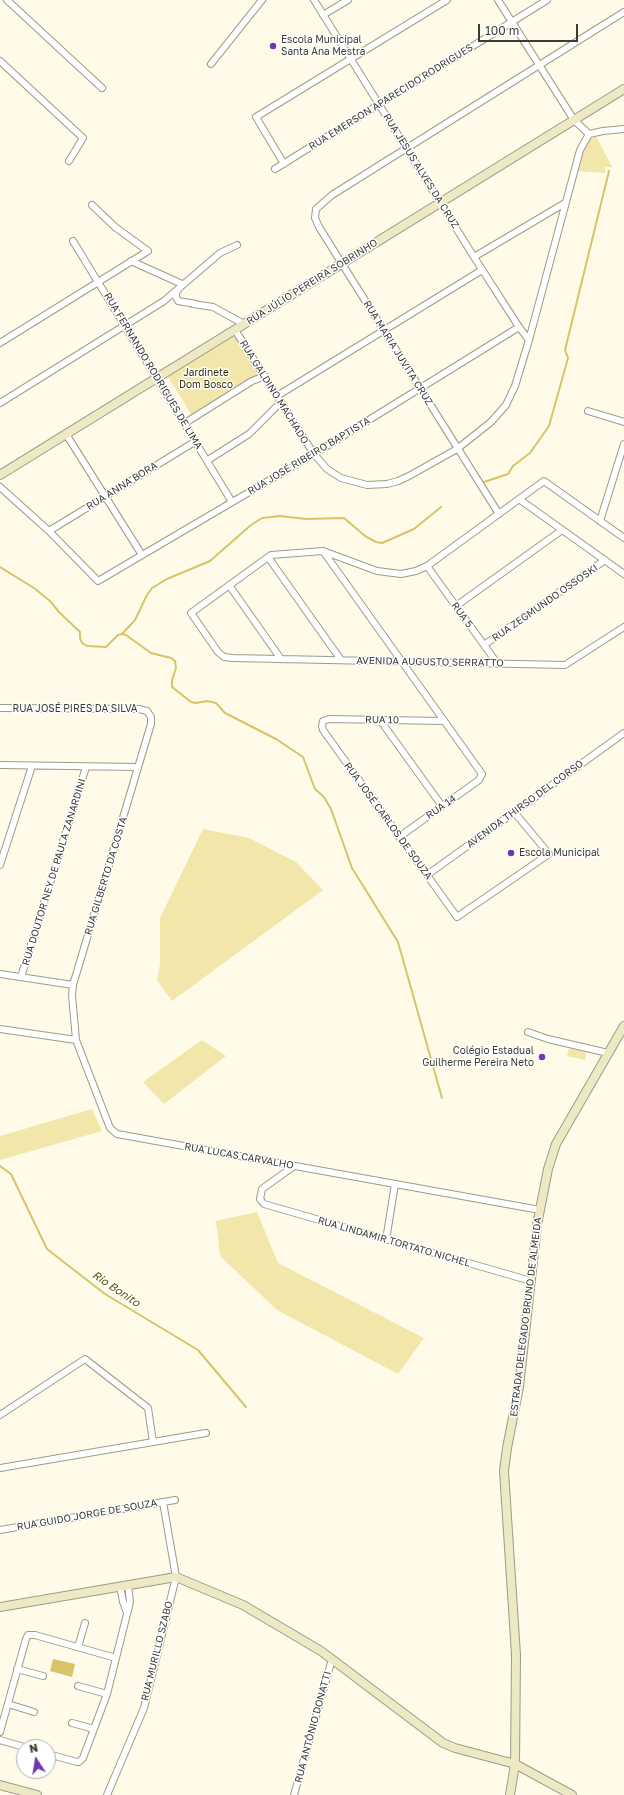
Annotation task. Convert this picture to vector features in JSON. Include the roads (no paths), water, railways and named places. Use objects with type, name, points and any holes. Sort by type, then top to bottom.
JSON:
[{"type":"main road","name":"RUA JÚLIO PEREIRA SOBRINHO","points":[[0,475],[624,89]]},
{"type":"main road","name":"ESTRADA DELEGADO BRUNO DE ALMEIDA","points":[[510,1795],[514,1764],[516,1636],[504,1471],[519,1387],[540,1210],[548,1169],[556,1144],[624,1026]]},
{"type":"main road","points":[[0,1606],[176,1577],[249,1608],[332,1659],[443,1743],[455,1748],[514,1764],[572,1795]]},
{"type":"main road","points":[[0,1785],[37,1795]]},
{"type":"street","points":[[7,0],[102,88]]},
{"type":"street","points":[[211,64],[262,0]]},
{"type":"street","name":"RUA JESUS ALVES DA CRUZ","points":[[314,0],[482,270],[529,340]]},
{"type":"street","points":[[324,15],[348,0]]},
{"type":"street","points":[[284,164],[256,117],[447,0]]},
{"type":"street","points":[[498,0],[574,120],[589,134],[603,130],[624,129]]},
{"type":"street","name":"RUA EMERSON APARECIDO RODRIGUES","points":[[275,170],[547,0]]},
{"type":"street","name":"RUA MARIA JUVITA CRUZ","points":[[499,514],[318,227],[315,213],[318,205],[332,195],[624,12]]},
{"type":"street","points":[[0,61],[83,138],[69,161]]},
{"type":"street","name":"RUA GALDINO MACHADO","points":[[235,330],[314,454],[327,469],[341,478],[357,483],[377,485],[398,481],[457,449],[491,422],[506,405],[515,386],[529,340],[580,150],[589,134]]},
{"type":"street","points":[[474,257],[565,203]]},
{"type":"street","points":[[0,343],[148,251],[114,227],[92,205]]},
{"type":"street","name":"RUA FERNANDO RODRIGUES DE LIMA","points":[[73,241],[208,460],[232,502]]},
{"type":"street","points":[[0,403],[164,301],[220,253],[237,244]]},
{"type":"street","points":[[131,261],[182,284]]},
{"type":"street","points":[[208,460],[249,434],[279,399],[383,330],[482,270]]},
{"type":"street","points":[[182,284],[176,297],[178,301],[196,304]]},
{"type":"street","points":[[164,301],[206,305],[221,310],[244,324]]},
{"type":"street","name":"RUA JOSÉ RIBEIRO BAPTISTA","points":[[49,531],[98,581],[314,454],[519,327]]},
{"type":"street","points":[[185,423],[252,381],[265,376]]},
{"type":"street","points":[[588,411],[624,422]]},
{"type":"street","points":[[66,434],[142,555]]},
{"type":"street","name":"RUA ANNA BORA","points":[[49,531],[196,441]]},
{"type":"street","points":[[600,521],[624,444]]},
{"type":"street","points":[[281,659],[230,585],[268,556],[275,554],[323,551],[370,569],[386,573],[408,573],[427,566],[544,481],[624,538]]},
{"type":"street","points":[[0,487],[49,531]]},
{"type":"street","points":[[519,499],[624,574]]},
{"type":"street","points":[[456,606],[562,530]]},
{"type":"street","points":[[323,551],[444,721]]},
{"type":"street","points":[[268,556],[341,660]]},
{"type":"street","name":"RUA ZEGMUNDO OSSOSKI","points":[[484,645],[605,560]]},
{"type":"street","name":"RUA 5","points":[[427,566],[497,663]]},
{"type":"street","name":"AVENIDA AUGUSTO SERRATTO","points":[[230,585],[191,613],[218,652],[224,657],[565,665],[624,627]]},
{"type":"street","name":"RUA JOSÉ PIRES DA SILVA","points":[[0,708],[139,708],[143,709],[149,714]]},
{"type":"street","name":"RUA GILBERTO DA COSTA","points":[[76,1040],[72,995],[73,985],[151,724],[149,714]]},
{"type":"street","name":"RUA 10","points":[[322,723],[329,719],[444,721]]},
{"type":"street","points":[[380,720],[442,806]]},
{"type":"street","name":"RUA 14","points":[[399,837],[482,776],[481,772],[444,721]]},
{"type":"street","name":"RUA JOSÉ CARLOS DE SOUZA","points":[[322,723],[323,730],[457,917],[549,854],[514,812]]},
{"type":"street","name":"AVENIDA THIRSO DEL CORSO","points":[[426,875],[624,733]]},
{"type":"street","points":[[0,765],[138,767]]},
{"type":"street","points":[[0,865],[32,766]]},
{"type":"street","name":"RUA DOUTOR NEY DE PAULA ZANARDINI","points":[[21,977],[86,767]]},
{"type":"street","points":[[0,974],[73,985]]},
{"type":"street","points":[[0,1029],[76,1040]]},
{"type":"street","points":[[528,1032],[548,1039],[608,1053]]},
{"type":"street","name":"RUA LUCAS CARVALHO","points":[[76,1040],[110,1128],[117,1134],[540,1210]]},
{"type":"street","name":"RUA LINDAMIR TORTATO NICHEL","points":[[294,1166],[264,1186],[260,1192],[260,1199],[264,1204],[270,1207],[531,1281]]},
{"type":"street","points":[[386,1240],[395,1184]]},
{"type":"street","points":[[0,1415],[85,1359],[148,1408],[153,1442]]},
{"type":"street","points":[[0,1468],[206,1433]]},
{"type":"street","name":"RUA GUIDO JORGE DE SOUZA","points":[[0,1530],[175,1500]]},
{"type":"street","name":"RUA MURILLO SZABO","points":[[107,1795],[144,1708],[176,1577],[163,1502]]},
{"type":"street","points":[[56,1756],[79,1762],[83,1758],[108,1694],[130,1599],[124,1585]]},
{"type":"street","points":[[78,1647],[85,1622]]},
{"type":"street","points":[[0,1732],[28,1635],[35,1635],[116,1658]]},
{"type":"street","name":"RUA ANTÔNIO DONATTI","points":[[294,1795],[332,1659]]},
{"type":"street","points":[[17,1669],[43,1676]]},
{"type":"street","points":[[78,1686],[108,1694]]},
{"type":"street","points":[[8,1704],[34,1712]]},
{"type":"street","points":[[72,1723],[94,1729]]},
{"type":"street","points":[[0,1740],[16,1745]]},
{"type":"waterway","points":[[484,482],[508,474],[513,466],[530,453],[549,426],[568,358],[565,350],[609,171]]},
{"type":"waterway","points":[[122,634],[135,620],[152,588],[167,579],[210,561],[251,525],[262,518],[280,516],[306,519],[344,518],[365,536],[376,542],[382,543],[414,529],[441,507]]},
{"type":"waterway","points":[[0,567],[34,588],[50,601],[80,632],[82,643],[87,646],[106,647],[118,635],[122,634],[126,635],[151,653],[171,658],[175,661],[176,668],[172,680],[172,687],[191,702],[196,703],[207,701],[216,703],[225,713],[276,739],[303,757],[315,789],[324,797],[331,809],[352,868],[398,942],[442,1098]]},
{"type":"waterway","name":"Rio Bonito","points":[[0,1166],[11,1174],[47,1249],[105,1294],[198,1350],[246,1407]]},
{"type":"place","name":"Escola Municipal Santa Ana Mestra","points":[[273,46]]},
{"type":"place","name":"Escola Municipal","points":[[511,853]]},
{"type":"place","name":"Colégio Estadual Guilherme Pereira Neto","points":[[542,1057]]},
{"type":"park label","name":"Jardinete Dom Bosco","points":[[206,378]]}]
